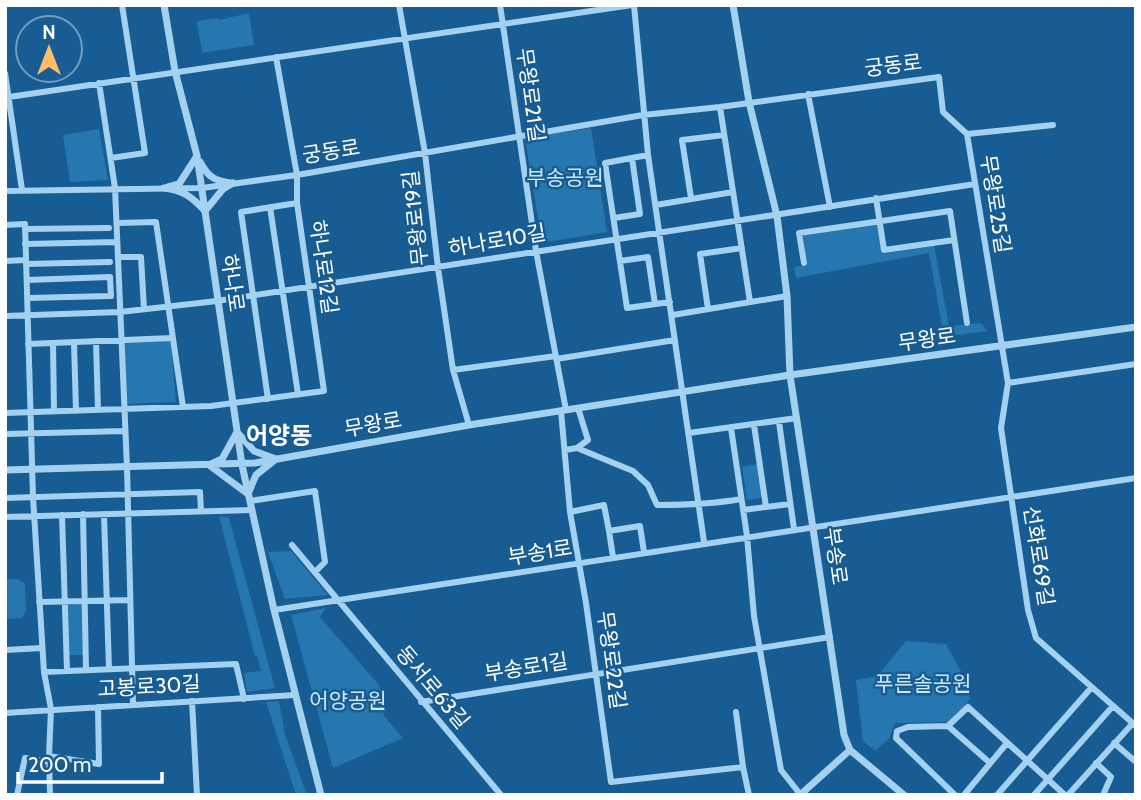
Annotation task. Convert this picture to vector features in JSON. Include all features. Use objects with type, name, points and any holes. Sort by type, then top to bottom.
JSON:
[{"type":"street","points":[[111,158],[145,153],[122,5]]},
{"type":"street","name":"하나로","points":[[164,5],[175,71],[197,156],[242,465],[274,610],[321,795]]},
{"type":"street","name":"무왕로19길","points":[[399,5],[425,153],[453,370],[469,425]]},
{"type":"street","name":"무왕로21길","points":[[500,5],[536,251],[564,411]]},
{"type":"street","points":[[9,97],[633,5],[648,155],[704,542]]},
{"type":"street","name":"부송로","points":[[733,5],[749,102],[776,216],[787,296],[790,375],[845,735],[850,750]]},
{"type":"street","name":"하나로12길","points":[[5,413],[232,404],[324,391],[298,204],[297,175],[276,57]]},
{"type":"street","points":[[5,73],[22,190]]},
{"type":"street","name":"궁동로","points":[[5,191],[202,188],[297,175],[643,115],[720,107],[939,76]]},
{"type":"street","name":"무왕로25길","points":[[939,76],[943,111],[967,134],[1002,346]]},
{"type":"street","points":[[99,83],[115,188],[117,223],[127,467],[132,705]]},
{"type":"street","points":[[808,93],[830,207]]},
{"type":"street","points":[[720,107],[750,302]]},
{"type":"street","points":[[967,134],[1053,125]]},
{"type":"street","points":[[691,198],[682,139],[724,135]]},
{"type":"street","points":[[648,155],[605,163],[627,308],[670,302]]},
{"type":"street","points":[[197,156],[206,174],[216,181],[233,183]]},
{"type":"street","points":[[164,188],[179,184],[197,156]]},
{"type":"street","points":[[614,218],[640,214],[632,158]]},
{"type":"street","points":[[164,188],[180,190],[205,211],[223,189],[233,183]]},
{"type":"street","name":"하나로10길","points":[[5,316],[120,312],[217,301],[975,184]]},
{"type":"street","points":[[656,205],[733,192]]},
{"type":"street","points":[[876,198],[884,250],[954,240]]},
{"type":"street","points":[[268,399],[241,212],[298,204]]},
{"type":"street","points":[[270,208],[298,394]]},
{"type":"street","points":[[804,263],[799,233],[950,211],[967,323]]},
{"type":"street","points":[[117,223],[156,222],[183,407]]},
{"type":"street","points":[[5,225],[25,224],[34,516],[44,672],[51,709],[50,795]]},
{"type":"street","points":[[25,229],[109,228]]},
{"type":"street","points":[[25,244],[117,243]]},
{"type":"street","points":[[708,309],[700,254],[742,248]]},
{"type":"street","points":[[118,257],[141,257],[144,309]]},
{"type":"street","points":[[620,261],[648,257],[655,304]]},
{"type":"street","points":[[5,261],[110,262]]},
{"type":"street","points":[[27,280],[110,277],[111,296],[27,298]]},
{"type":"street","points":[[673,315],[787,296]]},
{"type":"street","name":"무왕로","points":[[5,470],[242,465],[469,425],[790,375],[1136,327]]},
{"type":"street","points":[[28,344],[172,338]]},
{"type":"street","points":[[453,370],[675,340]]},
{"type":"street","points":[[96,341],[98,410]]},
{"type":"street","points":[[74,342],[76,411]]},
{"type":"street","points":[[52,343],[54,411]]},
{"type":"street","name":"선화로69길","points":[[1002,346],[1007,383],[1001,428],[1028,610],[1036,639],[1134,724]]},
{"type":"street","points":[[1007,383],[1136,364]]},
{"type":"street","points":[[565,450],[578,447],[588,440],[578,408]]},
{"type":"street","name":"무왕로22길","points":[[564,411],[570,512],[611,782],[743,767]]},
{"type":"street","points":[[689,433],[797,418]]},
{"type":"street","points":[[779,422],[794,529]]},
{"type":"street","points":[[754,425],[766,507]]},
{"type":"street","points":[[731,428],[747,536],[754,616],[780,770],[800,795],[850,750],[904,795]]},
{"type":"street","points":[[5,434],[125,431]]},
{"type":"street","points":[[276,459],[254,452],[237,432],[222,459],[209,466],[249,498],[315,491],[325,562],[316,571]]},
{"type":"street","points":[[578,447],[633,471],[648,485],[657,505],[709,505],[741,499]]},
{"type":"street","points":[[249,498],[256,475],[276,459]]},
{"type":"street","name":"부송1로","points":[[274,610],[704,542],[1136,478]]},
{"type":"street","points":[[5,498],[200,492],[201,512]]},
{"type":"street","points":[[743,510],[790,504]]},
{"type":"street","points":[[570,512],[604,505],[613,557]]},
{"type":"street","points":[[5,517],[252,510]]},
{"type":"street","points":[[83,514],[86,670]]},
{"type":"street","points":[[104,514],[109,669]]},
{"type":"street","points":[[62,515],[67,671]]},
{"type":"street","points":[[609,531],[640,526],[644,552]]},
{"type":"street","points":[[292,545],[340,601]]},
{"type":"street","points":[[39,603],[130,600]]},
{"type":"street","name":"동서로63길","points":[[340,601],[500,795]]},
{"type":"street","name":"부송로1길","points":[[421,702],[830,637]]},
{"type":"street","points":[[5,650],[42,648]]},
{"type":"street","points":[[44,672],[236,664],[244,699]]},
{"type":"street","points":[[997,795],[1091,688]]},
{"type":"street","name":"고봉로30길","points":[[5,713],[295,695]]},
{"type":"street","points":[[192,701],[197,795]]},
{"type":"street","points":[[17,795],[24,758],[99,764],[98,706]]},
{"type":"street","points":[[1034,795],[1113,706]]},
{"type":"street","points":[[955,795],[896,738],[897,731],[908,727],[948,726],[968,707],[1066,795],[1134,724]]},
{"type":"street","points":[[736,712],[749,795]]},
{"type":"street","points":[[948,726],[990,763]]},
{"type":"street","points":[[964,795],[1007,743]]},
{"type":"street","points":[[1114,743],[1136,762]]},
{"type":"street","points":[[1096,763],[1111,777],[1103,795]]},
{"type":"green space","points":[[249,13],[254,45],[202,53],[197,21],[219,20]]},
{"type":"green space","name":"부송공원","points":[[591,128],[607,232],[542,243],[525,138]]},
{"type":"green space","points":[[99,129],[108,180],[70,182],[63,135]]},
{"type":"green space","points":[[877,223],[882,254],[934,246],[949,326],[981,323],[987,331],[944,337],[929,253],[796,278],[796,266],[807,266],[803,235]]},
{"type":"green space","points":[[167,340],[171,343],[176,402],[125,404],[123,342]]},
{"type":"green space","points":[[757,464],[762,498],[747,500],[742,467]]},
{"type":"green space","points":[[219,516],[229,518],[275,688],[247,692],[244,673],[261,671]]},
{"type":"green space","points":[[291,551],[328,595],[285,599],[268,552]]},
{"type":"green space","points":[[5,579],[17,579],[25,583],[26,611],[22,618],[5,619]]},
{"type":"green space","points":[[83,604],[85,655],[67,655],[66,605]]},
{"type":"green space","name":"어양공원","points":[[326,608],[320,617],[379,685],[384,716],[403,738],[333,768],[291,615]]},
{"type":"green space","name":"푸른솔공원","points":[[906,641],[946,644],[965,679],[970,699],[952,722],[895,723],[889,739],[875,751],[863,741],[856,680],[877,676]]},
{"type":"green space","points":[[279,701],[285,735],[307,795],[296,795],[266,702]]},
{"type":"district","name":"어양동","points":[[279,435]]}]
